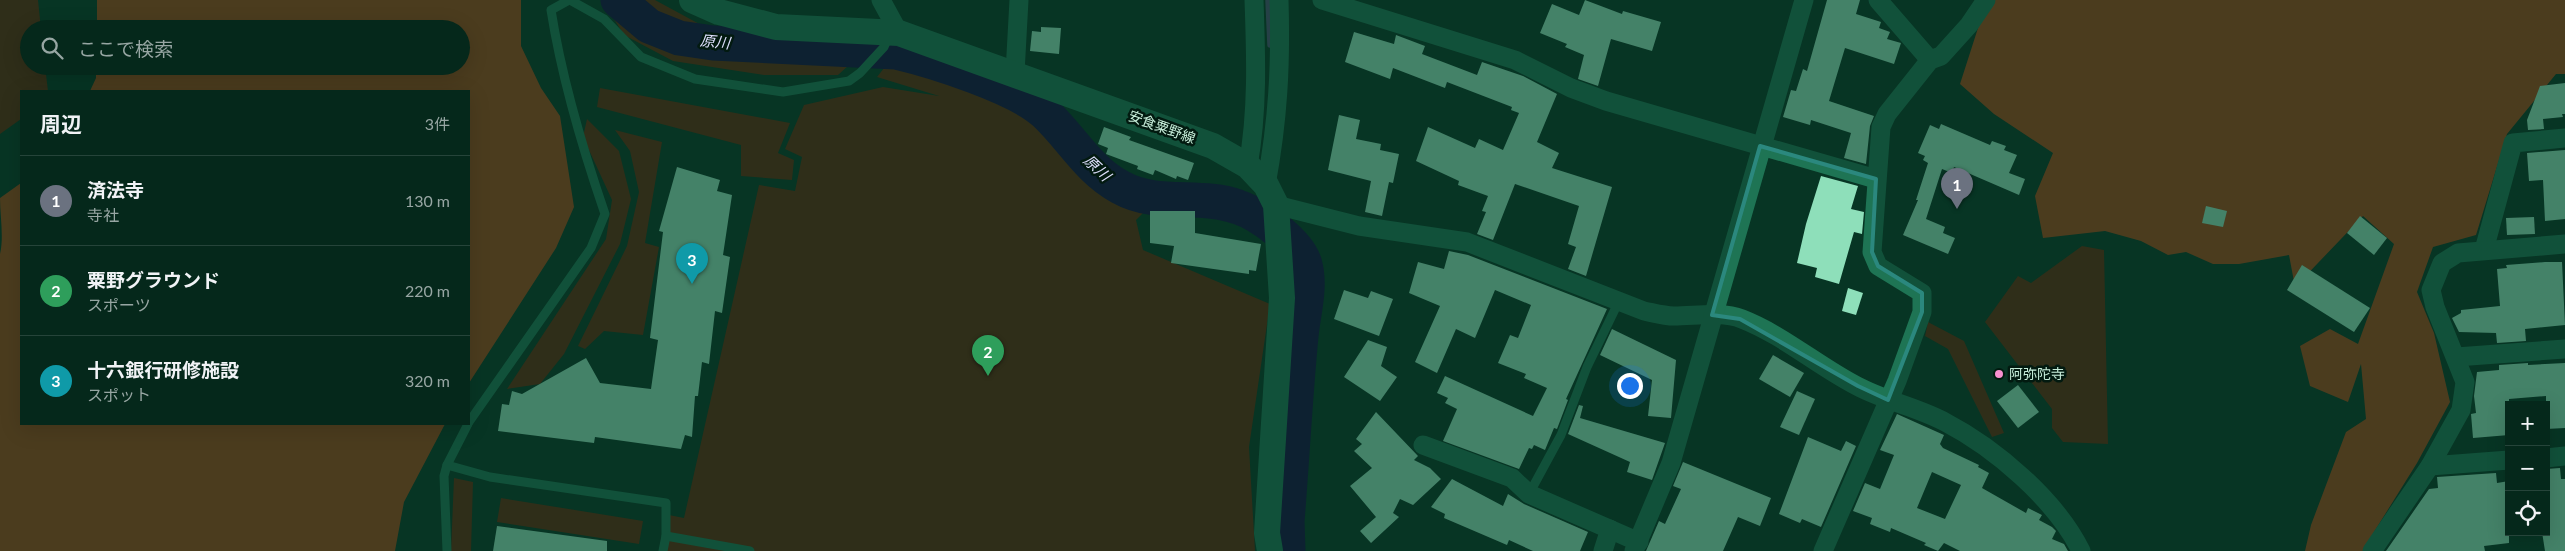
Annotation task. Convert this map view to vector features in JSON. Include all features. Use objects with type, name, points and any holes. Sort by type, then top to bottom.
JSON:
[{"type":"main road","name":"安食粟野線","points":[[692,0],[719,12],[776,27],[891,37],[1015,73],[1213,146],[1248,166],[1273,202]]},
{"type":"main road","points":[[1270,551],[1268,533],[1282,298],[1279,248],[1273,202]]},
{"type":"street","points":[[881,0],[891,37]]},
{"type":"street","points":[[1015,73],[1019,0]]},
{"type":"street","points":[[1248,166],[1255,130],[1257,77],[1254,0]]},
{"type":"street","points":[[1279,0],[1281,67],[1274,142],[1273,202],[1359,226],[1467,242],[1644,311],[1671,316],[1712,315],[1740,318],[1766,331],[1858,386],[1945,422],[1994,455],[2047,500],[2072,533],[2082,551]]},
{"type":"street","points":[[1322,0],[1515,60],[1571,88],[1606,101],[1876,180]]},
{"type":"street","points":[[1423,445],[1512,478],[1529,494],[1610,529],[1637,546],[1670,463],[1760,146],[1804,0]]},
{"type":"street","points":[[1878,0],[1930,60]]},
{"type":"street","points":[[1823,551],[1888,400],[1922,312],[1922,293],[1878,266],[1872,252],[1881,127],[1887,114],[1930,60],[1942,56],[1969,25],[1986,0]]},
{"type":"street","points":[[2484,250],[2514,143],[2565,138]]},
{"type":"street","points":[[2372,551],[2430,466],[2461,410],[2465,382],[2435,307],[2431,290],[2442,263],[2458,252],[2565,244]]},
{"type":"street","points":[[2456,357],[2565,349]]},
{"type":"street","points":[[2550,458],[2565,456]]},
{"type":"street","points":[[2430,466],[2505,460]]},
{"type":"street","points":[[1603,551],[1610,529]]},
{"type":"lane","points":[[470,420],[590,248],[604,214],[578,138],[557,47],[551,10],[570,0],[604,19],[640,57],[695,80],[783,92],[849,82],[860,73],[891,37]]},
{"type":"lane","points":[[1529,494],[1561,435],[1587,366],[1619,301]]},
{"type":"lane","points":[[447,551],[444,476],[446,465],[467,425]]},
{"type":"lane","points":[[446,465],[490,477],[666,503],[666,536],[663,551]]},
{"type":"lane","points":[[666,536],[750,551]]},
{"type":"highlighted area","points":[[1760,146],[1876,179],[1872,252],[1878,266],[1922,293],[1922,312],[1888,400],[1858,386],[1740,319],[1712,315]]},
{"type":"shaded area","points":[[0,0],[38,0],[40,20],[20,20],[20,75],[46,75],[48,90],[20,90],[20,120],[0,134]]},
{"type":"shaded area","points":[[97,0],[521,0],[521,46],[541,88],[560,116],[574,207],[556,248],[470,381],[470,90],[90,90],[96,75],[470,75],[470,20],[97,20]]},
{"type":"shaded area","points":[[602,0],[655,0],[703,26],[755,36],[868,48],[838,75],[764,75],[673,61],[624,35]]},
{"type":"shaded area","points":[[1987,0],[2565,0],[2565,74],[2556,74],[2507,134],[2476,235],[2433,247],[2417,292],[2434,333],[2450,402],[2417,463],[2374,532],[2366,551],[2305,551],[2311,525],[2346,432],[2366,419],[2361,364],[2348,402],[2310,386],[2300,346],[2330,329],[2358,344],[2394,244],[2363,216],[2295,287],[2289,255],[2239,264],[2213,264],[2186,252],[2168,255],[2141,241],[2105,231],[2043,238],[2035,196],[2053,153],[1994,114],[1960,84]]},
{"type":"shaded area","points":[[899,49],[1018,87],[1057,117],[1121,190],[1146,195],[1145,211],[1136,220],[1143,250],[1270,304],[1249,447],[1255,551],[661,551],[664,514],[684,518],[759,185],[795,191],[802,157],[785,149],[804,105],[883,87],[939,96],[877,77]]},
{"type":"shaded area","points":[[600,88],[790,123],[778,153],[794,160],[792,180],[741,176],[741,145],[597,107]]},
{"type":"shaded area","points":[[587,119],[619,151],[631,199],[620,244],[564,354],[540,384],[507,389],[606,239],[612,200],[583,137]]},
{"type":"shaded area","points":[[615,130],[662,142],[645,243],[659,247],[643,335],[604,331],[585,349],[578,346],[627,246],[639,192],[630,151]]},
{"type":"shaded area","points":[[20,184],[20,425],[444,425],[404,502],[395,551],[0,551],[0,254],[2,234],[0,198]]},
{"type":"shaded area","points":[[2082,246],[2104,250],[2108,444],[2063,442],[2052,428],[2052,409],[1985,322],[2018,276],[2031,283]]},
{"type":"shaded area","points":[[1928,322],[1964,341],[2004,433],[1992,437],[1948,349],[1925,336]]},
{"type":"shaded area","points":[[454,478],[473,482],[471,551],[451,551]]},
{"type":"shaded area","points":[[501,498],[643,521],[639,544],[497,522]]},
{"type":"building","points":[[1585,0],[1622,14],[1623,11],[1661,22],[1652,51],[1611,39],[1598,86],[1578,79],[1584,55],[1565,47],[1567,44],[1540,33],[1552,4],[1579,15]]},
{"type":"building","points":[[1827,0],[1860,0],[1856,14],[1881,22],[1879,28],[1890,32],[1887,39],[1901,43],[1894,64],[1845,48],[1829,101],[1874,116],[1870,126],[1866,164],[1844,158],[1851,133],[1811,120],[1810,125],[1783,117],[1791,90],[1796,91],[1803,69],[1807,71]]},
{"type":"building","points":[[1041,27],[1061,28],[1059,54],[1030,51],[1032,31],[1041,32]]},
{"type":"building","points":[[1354,32],[1394,44],[1396,35],[1425,46],[1422,54],[1477,75],[1482,62],[1523,76],[1557,94],[1537,142],[1559,153],[1552,168],[1612,187],[1586,276],[1568,269],[1576,247],[1568,244],[1579,206],[1515,184],[1493,240],[1477,234],[1486,212],[1482,211],[1488,196],[1458,185],[1459,181],[1416,161],[1428,127],[1475,148],[1479,139],[1503,150],[1519,113],[1511,110],[1512,107],[1447,82],[1445,88],[1393,68],[1390,79],[1345,62]]},
{"type":"building","points":[[2565,83],[2565,114],[2562,114],[2563,117],[2543,119],[2544,129],[2528,130],[2527,120],[2540,86]]},
{"type":"building","points":[[1339,115],[1360,120],[1356,139],[1381,144],[1380,150],[1399,154],[1393,183],[1389,182],[1382,216],[1365,212],[1371,181],[1328,170]]},
{"type":"building","points":[[1941,124],[1990,145],[1992,141],[2006,146],[2004,150],[2017,155],[2009,173],[2025,179],[2019,195],[1954,167],[1952,173],[1942,169],[1926,219],[1945,227],[1943,233],[1955,238],[1948,254],[1903,235],[1918,200],[1916,200],[1928,163],[1923,160],[1925,156],[1918,153],[1930,125],[1939,129]]},
{"type":"building","points":[[1104,127],[1131,137],[1129,140],[1194,163],[1188,180],[1177,176],[1176,179],[1155,170],[1153,175],[1137,169],[1138,166],[1106,154],[1108,148],[1098,144]]},
{"type":"building","points":[[2565,150],[2565,219],[2545,221],[2543,180],[2529,181],[2527,153]]},
{"type":"building","points":[[677,167],[720,180],[717,191],[732,195],[723,255],[730,257],[722,313],[715,311],[709,364],[702,362],[698,396],[695,396],[692,437],[685,435],[681,449],[595,437],[594,443],[498,431],[502,404],[509,405],[512,391],[522,394],[586,358],[600,383],[651,389],[658,340],[650,338],[663,232],[659,231]]},
{"type":"building","points":[[1821,176],[1858,186],[1851,209],[1864,212],[1862,234],[1854,232],[1839,284],[1815,277],[1817,268],[1797,263],[1806,224]]},
{"type":"building","points":[[2206,206],[2227,211],[2223,227],[2202,223]]},
{"type":"building","points":[[1150,211],[1195,211],[1195,233],[1261,244],[1256,271],[1249,270],[1249,274],[1171,263],[1174,246],[1150,243]]},
{"type":"building","points":[[2360,216],[2387,238],[2374,255],[2347,233]]},
{"type":"building","points":[[2534,217],[2535,234],[2507,235],[2506,218]]},
{"type":"building","points":[[1449,251],[1468,255],[1607,309],[1566,399],[1568,400],[1557,429],[1554,428],[1545,450],[1534,445],[1532,449],[1529,448],[1519,469],[1443,441],[1457,409],[1445,403],[1448,398],[1437,393],[1445,376],[1533,416],[1547,388],[1524,378],[1526,374],[1498,363],[1510,335],[1518,338],[1531,305],[1495,290],[1475,338],[1456,329],[1437,373],[1415,362],[1440,306],[1409,293],[1418,262],[1444,269]]},
{"type":"building","points":[[2562,262],[2565,325],[2525,329],[2526,341],[2497,343],[2496,333],[2459,332],[2452,318],[2461,313],[2461,310],[2500,306],[2497,269],[2507,268],[2506,265]]},
{"type":"building","points":[[2302,265],[2370,308],[2354,332],[2287,290]]},
{"type":"building","points":[[1848,288],[1863,293],[1856,315],[1842,311]]},
{"type":"building","points":[[1344,290],[1368,298],[1371,291],[1393,299],[1379,336],[1334,319]]},
{"type":"building","points":[[1612,329],[1676,360],[1671,418],[1648,416],[1652,380],[1600,355]]},
{"type":"building","points":[[1368,340],[1387,347],[1381,366],[1397,377],[1380,401],[1344,377]]},
{"type":"building","points":[[1773,355],[1804,373],[1790,397],[1759,379]]},
{"type":"building","points":[[2565,363],[2565,428],[2550,429],[2550,401],[2546,401],[2546,396],[2509,399],[2509,401],[2505,401],[2505,435],[2473,438],[2471,414],[2476,413],[2474,396],[2477,372],[2499,370],[2499,365]]},
{"type":"building","points":[[2018,385],[2039,412],[2018,428],[1997,401]]},
{"type":"building","points":[[1797,391],[1815,399],[1799,435],[1780,427]]},
{"type":"building","points":[[1579,405],[1583,406],[1580,418],[1665,443],[1652,480],[1627,472],[1630,462],[1568,434]]},
{"type":"building","points":[[1376,412],[1418,456],[1414,460],[1430,468],[1441,479],[1413,505],[1400,499],[1393,513],[1399,517],[1371,543],[1360,531],[1376,517],[1350,486],[1372,468],[1354,451],[1362,444],[1356,439]]},
{"type":"building","points":[[1897,414],[1944,435],[1940,444],[1943,448],[1979,465],[1978,467],[1989,473],[1982,488],[2026,513],[2028,508],[2042,515],[2039,520],[2056,531],[2052,539],[2064,544],[2068,551],[1960,551],[1944,543],[1938,551],[1924,545],[1926,543],[1891,528],[1890,532],[1870,524],[1872,518],[1853,511],[1865,483],[1880,489],[1894,455],[1880,450]],"holes":[[[1932,472],[1961,485],[1945,519],[1917,508]]]},
{"type":"building","points":[[1808,437],[1841,451],[1846,441],[1856,446],[1821,527],[1802,519],[1800,523],[1779,514]]},
{"type":"building","points":[[1683,462],[1771,498],[1760,526],[1738,517],[1723,551],[1646,551],[1659,521],[1665,524],[1681,489],[1673,486]]},
{"type":"building","points":[[2560,468],[2561,479],[2565,479],[2565,551],[2545,551],[2543,536],[2550,536],[2550,469]]},
{"type":"building","points":[[2496,473],[2497,483],[2505,482],[2505,536],[2509,536],[2509,543],[2484,546],[2485,551],[2386,551],[2429,489],[2438,488],[2437,477]]},
{"type":"building","points":[[1452,479],[1503,506],[1508,494],[1524,504],[1588,532],[1580,551],[1533,551],[1509,540],[1507,545],[1444,518],[1445,514],[1431,507]]},
{"type":"building","points":[[497,526],[607,541],[607,551],[493,551]]},
{"type":"waterway","name":"原川","points":[[618,0],[649,26],[679,38],[713,43],[896,52],[952,68],[996,85],[1032,103],[1054,122],[1098,172],[1120,187],[1149,197],[1224,203],[1247,211],[1278,230],[1302,256],[1307,273],[1287,521],[1288,551]]},
{"type":"waterway","points":[[1268,0],[1270,45]]},
{"type":"place","name":"済法寺","points":[[1957,209]]},
{"type":"place","name":"十六銀行研修施設","points":[[692,284]]},
{"type":"place","name":"阿弥陀寺","points":[[1999,374]]},
{"type":"place","name":"粟野グラウンド","points":[[988,376]]}]
